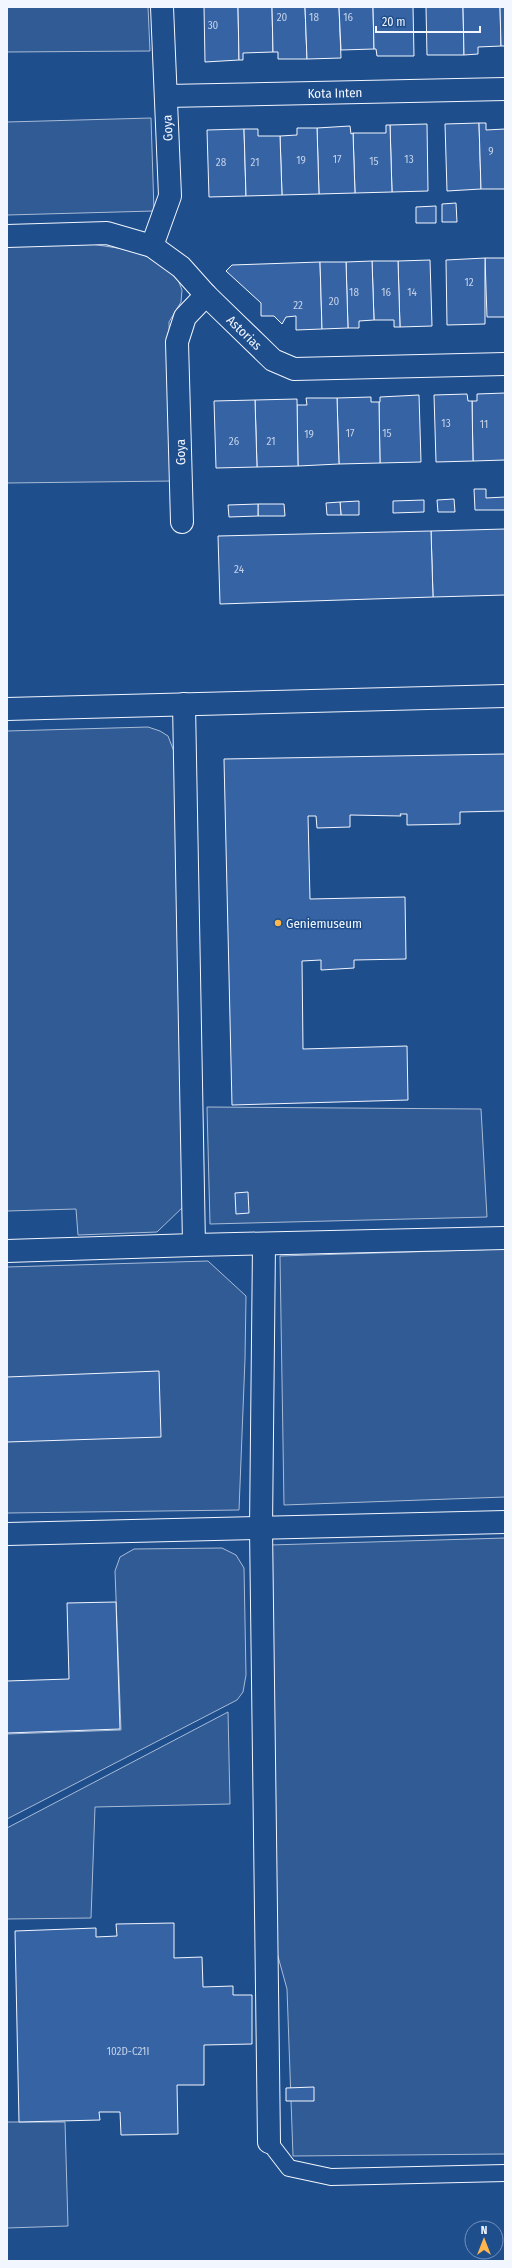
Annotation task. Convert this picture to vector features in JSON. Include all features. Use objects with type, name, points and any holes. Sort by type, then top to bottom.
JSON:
[{"type":"street","name":"Goya","points":[[152,246],[170,196],[162,7]]},
{"type":"street","name":"Kota Inten","points":[[166,96],[505,88]]},
{"type":"street","name":"Astorias","points":[[7,236],[107,233],[152,246],[181,267],[206,295],[273,360],[294,369],[505,364]]},
{"type":"street","name":"Goya","points":[[182,522],[177,342],[185,317],[206,295]]},
{"type":"street","points":[[7,709],[505,696]]},
{"type":"street","points":[[184,704],[194,1245]]},
{"type":"street","points":[[7,1251],[505,1238]]},
{"type":"street","points":[[264,1244],[261,1528],[269,2142]]},
{"type":"street","points":[[7,1534],[505,1522]]},
{"type":"lane","points":[[269,2142],[289,2168],[331,2177],[505,2173]]},
{"type":"shaded area","points":[[7,7],[148,7],[150,51],[7,52]]},
{"type":"shaded area","points":[[151,118],[154,211],[7,215],[7,122]]},
{"type":"shaded area","points":[[91,244],[124,249],[149,257],[177,277],[182,290],[181,302],[169,322],[173,481],[7,483],[7,246]]},
{"type":"shaded area","points":[[148,727],[160,731],[168,736],[175,754],[185,1205],[157,1232],[78,1235],[76,1209],[7,1211],[7,731]]},
{"type":"shaded area","points":[[207,1107],[481,1109],[487,1217],[210,1224]]},
{"type":"shaded area","points":[[505,1249],[505,1497],[284,1505],[280,1256]]},
{"type":"shaded area","points":[[208,1261],[246,1296],[239,1510],[7,1513],[7,1267]]},
{"type":"shaded area","points":[[505,1538],[505,2154],[293,2156],[287,1989],[274,1942],[270,1545]]},
{"type":"shaded area","points":[[222,1548],[236,1555],[244,1568],[246,1675],[243,1692],[237,1700],[7,1819],[7,1734],[121,1730],[115,1571],[120,1557],[134,1549]]},
{"type":"shaded area","points":[[228,1712],[230,1804],[95,1807],[91,1918],[7,1919],[7,1828]]},
{"type":"shaded area","points":[[7,2122],[65,2122],[68,2226],[7,2228]]},
{"type":"building","points":[[204,7],[238,7],[239,60],[205,62]]},
{"type":"building","points":[[238,7],[272,7],[273,52],[243,53],[243,60],[239,60]]},
{"type":"building","points":[[272,7],[305,7],[307,59],[278,59],[278,52],[273,52]]},
{"type":"building","points":[[305,7],[339,7],[341,58],[307,59]]},
{"type":"building","points":[[339,7],[373,7],[374,49],[341,50]]},
{"type":"building","points":[[373,7],[413,7],[414,56],[377,56],[376,49],[374,49]]},
{"type":"building","points":[[426,7],[463,7],[464,55],[427,55]]},
{"type":"building","points":[[463,7],[500,7],[501,46],[478,47],[478,54],[464,55]]},
{"type":"building","points":[[500,7],[505,7],[505,46],[501,46]]},
{"type":"building","points":[[479,123],[481,189],[447,191],[445,124]]},
{"type":"building","points":[[479,123],[486,123],[486,130],[505,129],[505,189],[481,189]]},
{"type":"building","points":[[427,124],[428,191],[392,192],[390,125]]},
{"type":"building","points":[[386,125],[390,125],[392,192],[355,193],[353,133],[386,133]]},
{"type":"building","points":[[350,126],[351,134],[353,133],[355,193],[319,194],[317,128]]},
{"type":"building","points":[[297,128],[317,128],[319,194],[282,195],[280,136],[297,135]]},
{"type":"building","points":[[244,129],[246,196],[209,197],[207,130]]},
{"type":"building","points":[[244,129],[258,129],[258,136],[280,136],[282,195],[246,196]]},
{"type":"building","points":[[456,203],[457,222],[442,222],[442,204]]},
{"type":"building","points":[[436,206],[436,223],[416,223],[416,207]]},
{"type":"building","points":[[485,258],[505,258],[505,317],[487,317]]},
{"type":"building","points":[[485,258],[485,324],[447,325],[446,260]]},
{"type":"building","points":[[430,260],[432,326],[400,327],[398,261]]},
{"type":"building","points":[[372,261],[398,261],[400,327],[394,327],[394,320],[374,320]]},
{"type":"building","points":[[372,261],[374,320],[359,321],[359,328],[348,328],[346,262]]},
{"type":"building","points":[[320,262],[322,329],[296,330],[296,316],[286,317],[282,324],[274,316],[261,316],[261,303],[226,271],[232,265]]},
{"type":"building","points":[[320,262],[346,262],[348,328],[322,329]]},
{"type":"building","points":[[505,393],[505,460],[473,461],[472,401],[477,401],[477,394]]},
{"type":"building","points":[[467,394],[468,401],[472,401],[473,461],[436,462],[434,395]]},
{"type":"building","points":[[419,395],[421,462],[380,463],[380,397]]},
{"type":"building","points":[[371,397],[371,402],[379,402],[380,463],[339,464],[337,398]]},
{"type":"building","points":[[306,398],[337,398],[339,464],[298,466],[297,405],[307,405]]},
{"type":"building","points":[[297,399],[298,466],[257,467],[255,400]]},
{"type":"building","points":[[255,400],[257,467],[216,468],[214,401]]},
{"type":"building","points":[[474,489],[486,489],[486,498],[505,497],[505,510],[475,510]]},
{"type":"building","points":[[454,499],[455,512],[438,512],[437,500]]},
{"type":"building","points":[[424,500],[424,512],[393,513],[393,501]]},
{"type":"building","points":[[359,501],[359,515],[341,515],[340,502]]},
{"type":"building","points":[[340,502],[341,515],[327,515],[326,503]]},
{"type":"building","points":[[258,504],[284,504],[285,516],[258,516]]},
{"type":"building","points":[[258,504],[258,516],[229,517],[228,505]]},
{"type":"building","points":[[505,529],[505,595],[433,597],[431,531]]},
{"type":"building","points":[[431,531],[433,597],[220,604],[218,536]]},
{"type":"building","points":[[505,754],[505,811],[460,812],[460,824],[407,825],[407,814],[400,814],[401,816],[350,815],[350,827],[317,828],[316,816],[308,816],[310,899],[405,897],[406,959],[354,960],[354,968],[321,970],[321,960],[302,961],[303,1049],[407,1046],[408,1100],[232,1105],[224,759]]},
{"type":"building","points":[[248,1192],[249,1213],[236,1214],[235,1193]]},
{"type":"building","points":[[159,1371],[161,1437],[7,1442],[7,1377]]},
{"type":"building","points":[[116,1602],[120,1729],[7,1733],[7,1681],[69,1679],[67,1603]]},
{"type":"building","points":[[174,1923],[174,1958],[202,1957],[203,1987],[233,1986],[233,1995],[252,1995],[252,2044],[204,2045],[204,2085],[177,2085],[178,2134],[121,2135],[120,2112],[99,2112],[100,2120],[19,2122],[15,1931],[96,1928],[96,1937],[117,1936],[116,1924]]},
{"type":"building","points":[[314,2087],[314,2101],[286,2101],[286,2088]]},
{"type":"place","name":"Geniemuseum","points":[[278,923]]}]
